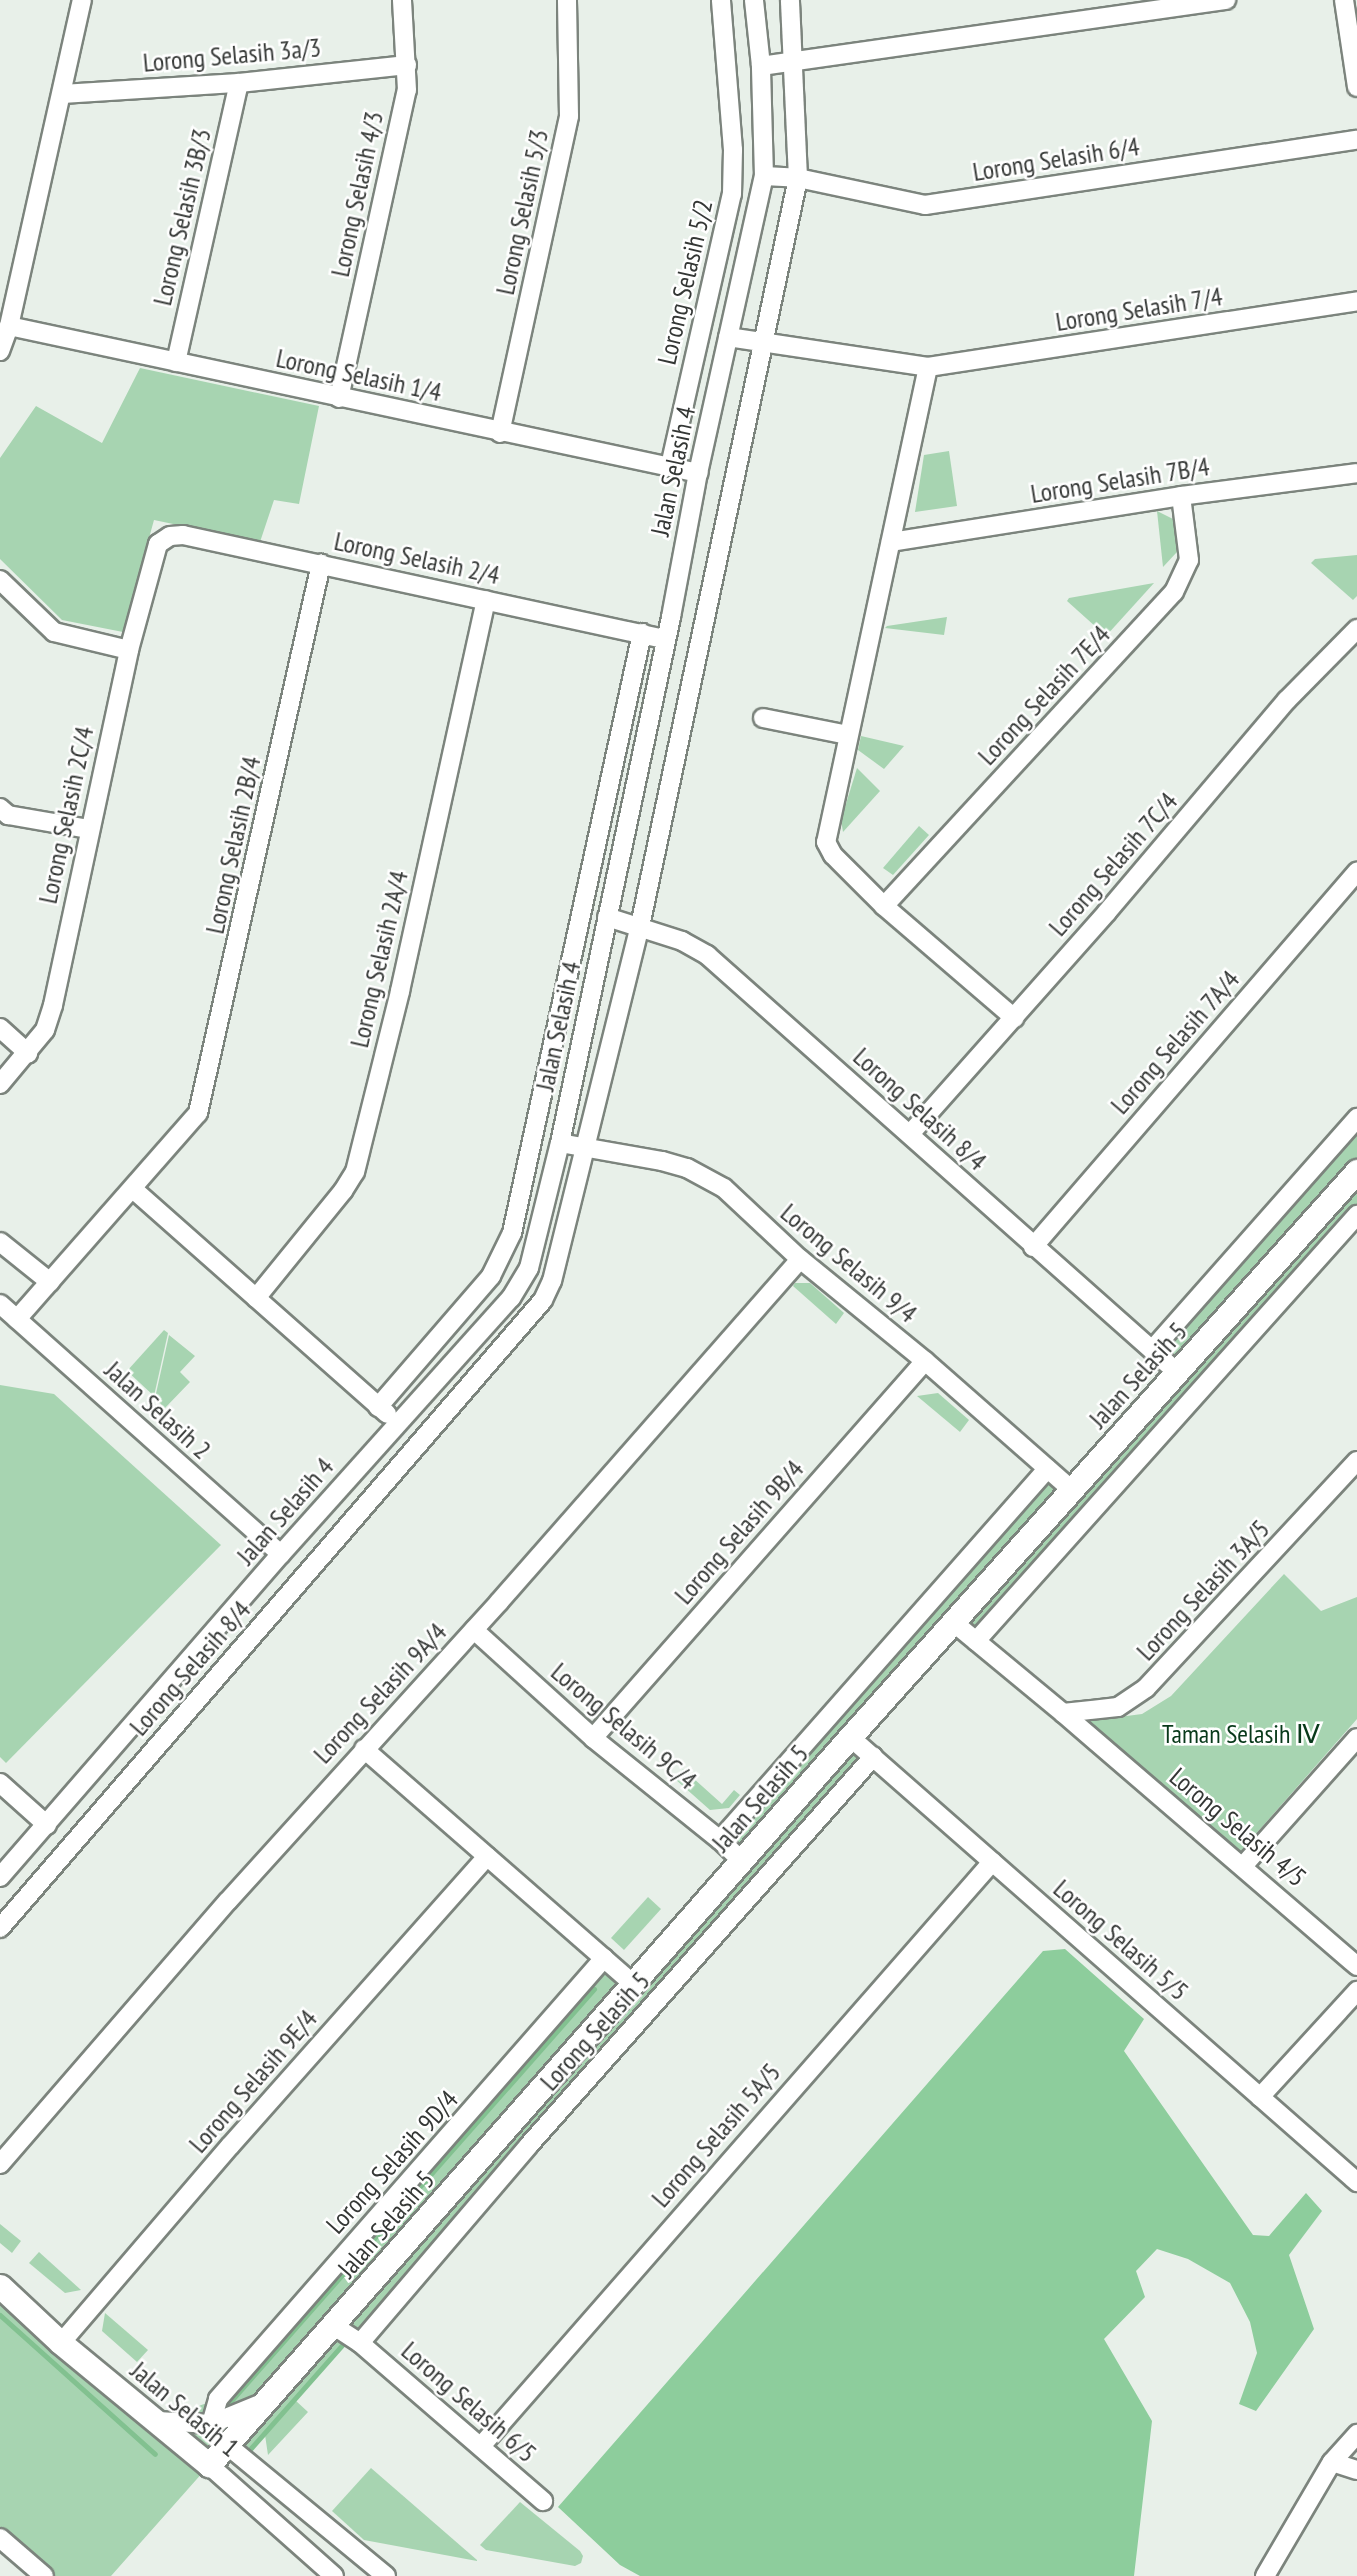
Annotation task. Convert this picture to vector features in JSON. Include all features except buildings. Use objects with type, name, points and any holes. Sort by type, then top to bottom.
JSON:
[{"type":"street","points":[[0,351],[9,326],[82,0]]},
{"type":"street","name":"Lorong Selasih 4/3","points":[[339,398],[407,90],[402,0]]},
{"type":"street","name":"Lorong Selasih 5/3","points":[[500,433],[569,116],[567,0]]},
{"type":"street","name":"Lorong Selasih 5/2","points":[[670,466],[732,194],[733,150],[721,0]]},
{"type":"street","name":"Jalan Selasih 4","points":[[0,1877],[281,1554],[511,1298],[526,1275],[538,1243],[560,1143],[671,617],[698,472],[764,176],[761,66],[754,0]]},
{"type":"street","name":"Lorong Selasih 8/4","points":[[0,1928],[543,1300],[552,1281],[640,926],[702,623],[766,340],[798,178],[790,0]]},
{"type":"street","points":[[761,66],[1226,0]]},
{"type":"street","points":[[1344,0],[1357,87]]},
{"type":"street","name":"Lorong Selasih 3a/3","points":[[62,94],[239,83],[407,65]]},
{"type":"street","name":"Lorong Selasih 3B/3","points":[[176,362],[239,83]]},
{"type":"street","name":"Lorong Selasih 6/4","points":[[764,176],[798,178],[925,205],[1357,140]]},
{"type":"street","name":"Lorong Selasih 7/4","points":[[728,337],[766,340],[863,359],[928,367],[1357,301]]},
{"type":"street","name":"Lorong Selasih 1/4","points":[[9,326],[500,433],[698,472]]},
{"type":"street","points":[[928,367],[826,842],[833,855],[884,906],[1014,1018]]},
{"type":"street","name":"Lorong Selasih 7B/4","points":[[891,542],[1181,496],[1357,473]]},
{"type":"street","name":"Lorong Selasih 7E/4","points":[[884,906],[1174,592],[1189,560],[1181,496]]},
{"type":"street","name":"Lorong Selasih 2/4","points":[[158,544],[170,536],[183,535],[666,639]]},
{"type":"street","name":"Lorong Selasih 2C/4","points":[[0,1084],[29,1053],[45,1030],[129,650],[158,544]]},
{"type":"street","name":"Lorong Selasih 2B/4","points":[[16,1319],[198,1113],[205,1094],[321,564]]},
{"type":"street","points":[[0,580],[54,632],[129,650]]},
{"type":"street","name":"Lorong Selasih 2A/4","points":[[256,1298],[343,1191],[355,1172],[400,991],[486,600]]},
{"type":"street","points":[[671,617],[702,623]]},
{"type":"street","name":"Lorong Selasih 7C/4","points":[[910,1134],[1014,1018],[1287,700],[1357,629]]},
{"type":"street","points":[[378,1406],[491,1276],[512,1233],[642,634]]},
{"type":"street","points":[[763,718],[848,736]]},
{"type":"street","points":[[0,808],[8,815],[88,829]]},
{"type":"street","name":"Lorong Selasih 7A/4","points":[[1032,1247],[1357,871]]},
{"type":"street","name":"Lorong Selasih 8/4","points":[[607,917],[682,941],[707,955],[910,1134],[1032,1247],[1178,1373]]},
{"type":"street","points":[[0,1028],[29,1053]]},
{"type":"street","points":[[1152,1350],[1357,1118]]},
{"type":"street","name":"Lorong Selasih 9/4","points":[[560,1143],[662,1161],[703,1176],[724,1188],[800,1259],[925,1361],[1072,1490]]},
{"type":"street","name":"Jalan Selasih 5","points":[[209,2465],[635,1985],[850,1737],[1357,1172]]},
{"type":"street","points":[[133,1189],[398,1423]]},
{"type":"street","name":"Jalan Selasih 5","points":[[976,1641],[1176,1414],[1357,1215]]},
{"type":"street","points":[[0,1242],[50,1282]]},
{"type":"street","name":"Lorong Selasih 9A/4","points":[[0,2164],[364,1749],[474,1630],[800,1259]]},
{"type":"street","name":"Jalan Selasih 2","points":[[0,1304],[281,1554]]},
{"type":"street","name":"Lorong Selasih 9B/4","points":[[593,1738],[925,1361]]},
{"type":"street","points":[[1157,1397],[1176,1414]]},
{"type":"street","name":"Lorong Selasih 3A/5","points":[[1063,1713],[1118,1707],[1146,1688],[1357,1461]]},
{"type":"street","points":[[720,1840],[1047,1469]]},
{"type":"street","name":"Lorong Selasih 4/5","points":[[953,1622],[1243,1866],[1357,1966]]},
{"type":"street","name":"Lorong Selasih 9C/4","points":[[474,1630],[593,1738],[720,1840],[742,1861]]},
{"type":"street","points":[[179,1674],[202,1694]]},
{"type":"street","name":"Lorong Selasih 5/5","points":[[850,1737],[1357,2182]]},
{"type":"street","points":[[1243,1866],[1357,1738]]},
{"type":"street","points":[[364,1749],[635,1985]]},
{"type":"street","name":"Lorong Selasih 5","points":[[360,2343],[529,2145],[873,1757]]},
{"type":"street","points":[[0,1783],[47,1825]]},
{"type":"street","name":"Lorong Selasih 9E/4","points":[[61,2343],[230,2146],[487,1857]]},
{"type":"street","name":"Lorong Selasih 5A/5","points":[[482,2445],[992,1862]]},
{"type":"street","name":"Lorong Selasih 9D/4","points":[[211,2424],[218,2399],[604,1958]]},
{"type":"street","points":[[1260,2097],[1357,1991]]},
{"type":"street","name":"Jalan Selasih 1","points":[[0,2286],[61,2343],[209,2465],[334,2576]]},
{"type":"street","name":"Lorong Selasih 6/5","points":[[334,2326],[360,2343],[482,2445],[543,2501]]},
{"type":"street","points":[[157,2421],[211,2424],[248,2411],[271,2397]]},
{"type":"street","points":[[1265,2576],[1332,2462],[1357,2434]]},
{"type":"street","points":[[227,2445],[386,2576]]},
{"type":"street","points":[[1332,2462],[1357,2470]]},
{"type":"street","points":[[0,2538],[44,2576]]},
{"type":"green space","points":[[140,368],[319,406],[299,504],[274,500],[260,542],[154,520],[123,632],[62,620],[0,559],[0,458],[36,406],[102,443]]},
{"type":"green space","points":[[949,451],[957,506],[915,512],[924,455]]},
{"type":"green space","points":[[1157,511],[1173,519],[1177,552],[1163,567]]},
{"type":"green space","points":[[1357,555],[1357,596],[1353,600],[1311,563],[1315,559]]},
{"type":"green space","points":[[1154,583],[1106,636],[1067,601],[1069,598]]},
{"type":"green space","points":[[947,617],[944,635],[885,628],[887,626]]},
{"type":"green space","points":[[861,736],[904,746],[884,769],[858,750]]},
{"type":"green space","points":[[857,768],[880,791],[843,832],[841,820]]},
{"type":"green space","points":[[919,826],[929,835],[893,875],[883,868]]},
{"type":"green space","points":[[1357,1118],[1357,1215],[976,1641],[954,1623],[851,1737],[873,1757],[529,2145],[352,2351],[344,2344],[295,2400],[308,2412],[268,2455],[265,2435],[251,2448],[227,2445],[111,2576],[44,2576],[0,2538],[0,2286],[157,2421],[218,2399],[604,1958],[634,1985],[742,1862],[720,1840],[1047,1469],[1071,1490],[1177,1373],[1152,1350]]},
{"type":"green space","points":[[795,1283],[810,1283],[844,1313],[836,1324],[793,1286]]},
{"type":"green space","points":[[164,1330],[168,1333],[154,1396],[127,1371]]},
{"type":"green space","points":[[169,1335],[195,1356],[180,1372],[190,1382],[165,1408],[155,1398]]},
{"type":"green space","points":[[0,1385],[54,1394],[221,1545],[6,1763],[0,1757]]},
{"type":"green space","points":[[938,1393],[969,1420],[960,1432],[917,1396]]},
{"type":"green space","name":"Taman Selasih Ⅳ","points":[[1284,1574],[1321,1611],[1357,1597],[1357,1719],[1239,1853],[1088,1721],[1142,1714],[1171,1696]]},
{"type":"green space","points":[[683,1769],[722,1804],[734,1790],[740,1795],[729,1808],[710,1810],[675,1779]]},
{"type":"green space","points":[[648,1897],[661,1909],[624,1950],[611,1938]]},
{"type":"green space","points":[[1065,1949],[1144,2019],[1124,2051],[1253,2235],[1269,2236],[1306,2193],[1322,2211],[1289,2255],[1314,2329],[1256,2411],[1239,2404],[1257,2353],[1250,2322],[1230,2283],[1188,2259],[1157,2249],[1136,2271],[1145,2297],[1104,2339],[1152,2421],[1134,2576],[640,2576],[620,2565],[558,2507],[1043,1951]]},
{"type":"green space","points":[[0,2224],[21,2241],[12,2253],[0,2243]]},
{"type":"green space","points":[[39,2252],[81,2290],[65,2293],[29,2263]]},
{"type":"green space","points":[[105,2313],[148,2350],[137,2362],[102,2331]]},
{"type":"green space","points":[[371,2468],[477,2561],[364,2540],[332,2511]]},
{"type":"green space","points":[[520,2502],[580,2551],[583,2556],[581,2563],[575,2566],[486,2550],[480,2545]]},
{"type":"waterway","points":[[229,2403],[594,1989]]},
{"type":"waterway","points":[[0,2315],[155,2454]]},
{"type":"waterway","points":[[251,2448],[344,2343]]}]
